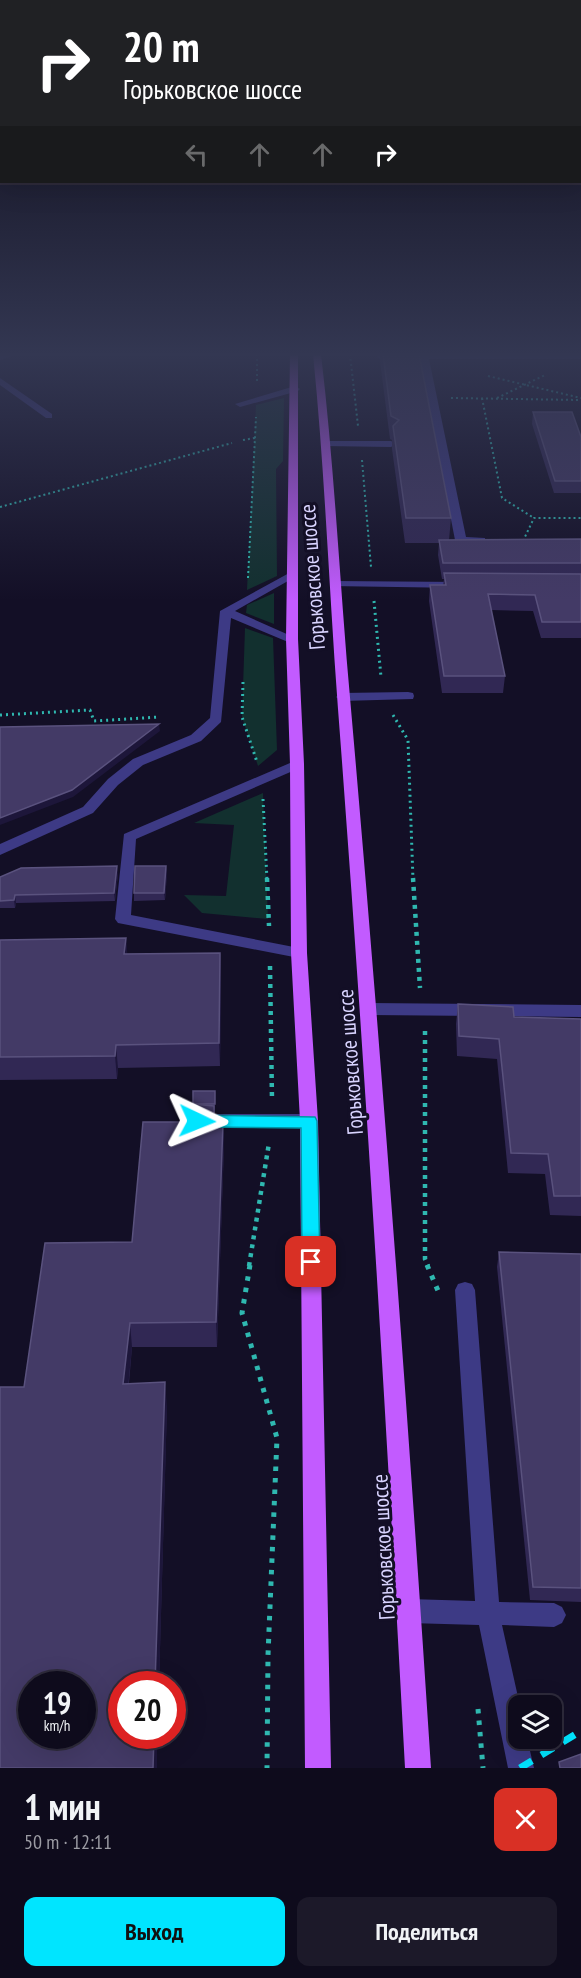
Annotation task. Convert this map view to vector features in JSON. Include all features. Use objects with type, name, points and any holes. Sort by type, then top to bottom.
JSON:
[{"type":"main road","name":"Горьковское шоссе","points":[[294,437],[292,639],[297,764],[299,953],[309,1121],[318,1768]]},
{"type":"main road","name":"Горьковское шоссе","points":[[326,437],[342,697],[369,1009],[418,1768]]},
{"type":"street","points":[[435,437],[461,540],[523,540]]},
{"type":"street","points":[[327,444],[391,444]]},
{"type":"street","points":[[226,611],[291,575]]},
{"type":"street","points":[[334,584],[479,585]]},
{"type":"street","points":[[226,611],[292,639]]},
{"type":"street","points":[[0,850],[88,810],[113,782],[138,762],[196,738],[216,719],[226,611]]},
{"type":"street","points":[[342,697],[408,696]]},
{"type":"street","points":[[297,764],[129,837],[123,919],[299,953]]},
{"type":"street","points":[[369,1009],[581,1011]]},
{"type":"street","points":[[197,1121],[272,1123],[309,1121]]},
{"type":"street","points":[[465,1290],[488,1613],[521,1768]]},
{"type":"street","points":[[409,1611],[554,1615]]},
{"type":"path","points":[[359,437],[383,697],[408,740],[417,973],[424,1009],[427,1204],[425,1259],[440,1296]]},
{"type":"path","points":[[490,437],[502,498],[534,518],[581,518]]},
{"type":"path","points":[[243,440],[255,438],[248,579]]},
{"type":"path","points":[[0,507],[232,443]]},
{"type":"path","points":[[523,540],[534,518]]},
{"type":"path","points":[[243,672],[242,717],[258,766]]},
{"type":"path","points":[[0,715],[90,710],[94,721],[160,717]]},
{"type":"path","points":[[263,793],[269,927]]},
{"type":"path","points":[[267,1768],[268,1655],[277,1438],[242,1313],[272,1123],[270,963]]},
{"type":"path","points":[[477,1697],[483,1768]]},
{"type":"green space","points":[[254,437],[283,437],[283,461],[276,469],[277,576],[247,590]]},
{"type":"green space","points":[[274,593],[274,624],[246,613],[247,605]]},
{"type":"green space","points":[[245,628],[273,638],[277,750],[258,766],[242,717]]},
{"type":"green space","points":[[263,793],[268,919],[202,913],[184,895],[226,896],[234,825],[194,823]]},
{"type":"building","points":[[394,437],[435,437],[451,518],[406,518]]},
{"type":"building","points":[[541,437],[581,437],[581,481],[555,481]]},
{"type":"building","points":[[581,539],[581,563],[443,563],[439,540]]},
{"type":"building","points":[[444,573],[581,574],[581,622],[542,622],[535,595],[488,594],[505,676],[444,676],[430,585],[446,585]]},
{"type":"building","points":[[159,724],[72,790],[0,818],[0,727]]},
{"type":"building","points":[[117,866],[114,893],[15,895],[14,900],[0,901],[0,877],[21,868]]},
{"type":"building","points":[[135,866],[166,866],[164,893],[134,893]]},
{"type":"building","points":[[126,938],[124,954],[220,953],[219,1043],[116,1045],[115,1056],[0,1057],[0,940]]},
{"type":"building","points":[[458,1004],[513,1007],[514,1017],[581,1019],[581,1196],[554,1196],[548,1154],[511,1153],[499,1039],[459,1036]]},
{"type":"building","points":[[193,1091],[215,1091],[215,1104],[193,1104]]},
{"type":"building","points":[[191,1104],[214,1106],[214,1122],[223,1122],[216,1322],[130,1323],[123,1384],[165,1382],[155,1671],[108,1671],[108,1749],[154,1749],[153,1768],[0,1768],[0,1387],[24,1387],[45,1243],[132,1242],[143,1122],[191,1122]]},
{"type":"building","points":[[499,1252],[581,1254],[581,1588],[533,1587]]},
{"type":"building","points":[[581,1754],[581,1768],[560,1768],[559,1762]]},
{"type":"railway","points":[[520,1768],[581,1731]]},
{"type":"route","points":[[197,1121],[272,1123],[309,1121],[311,1262]]}]
